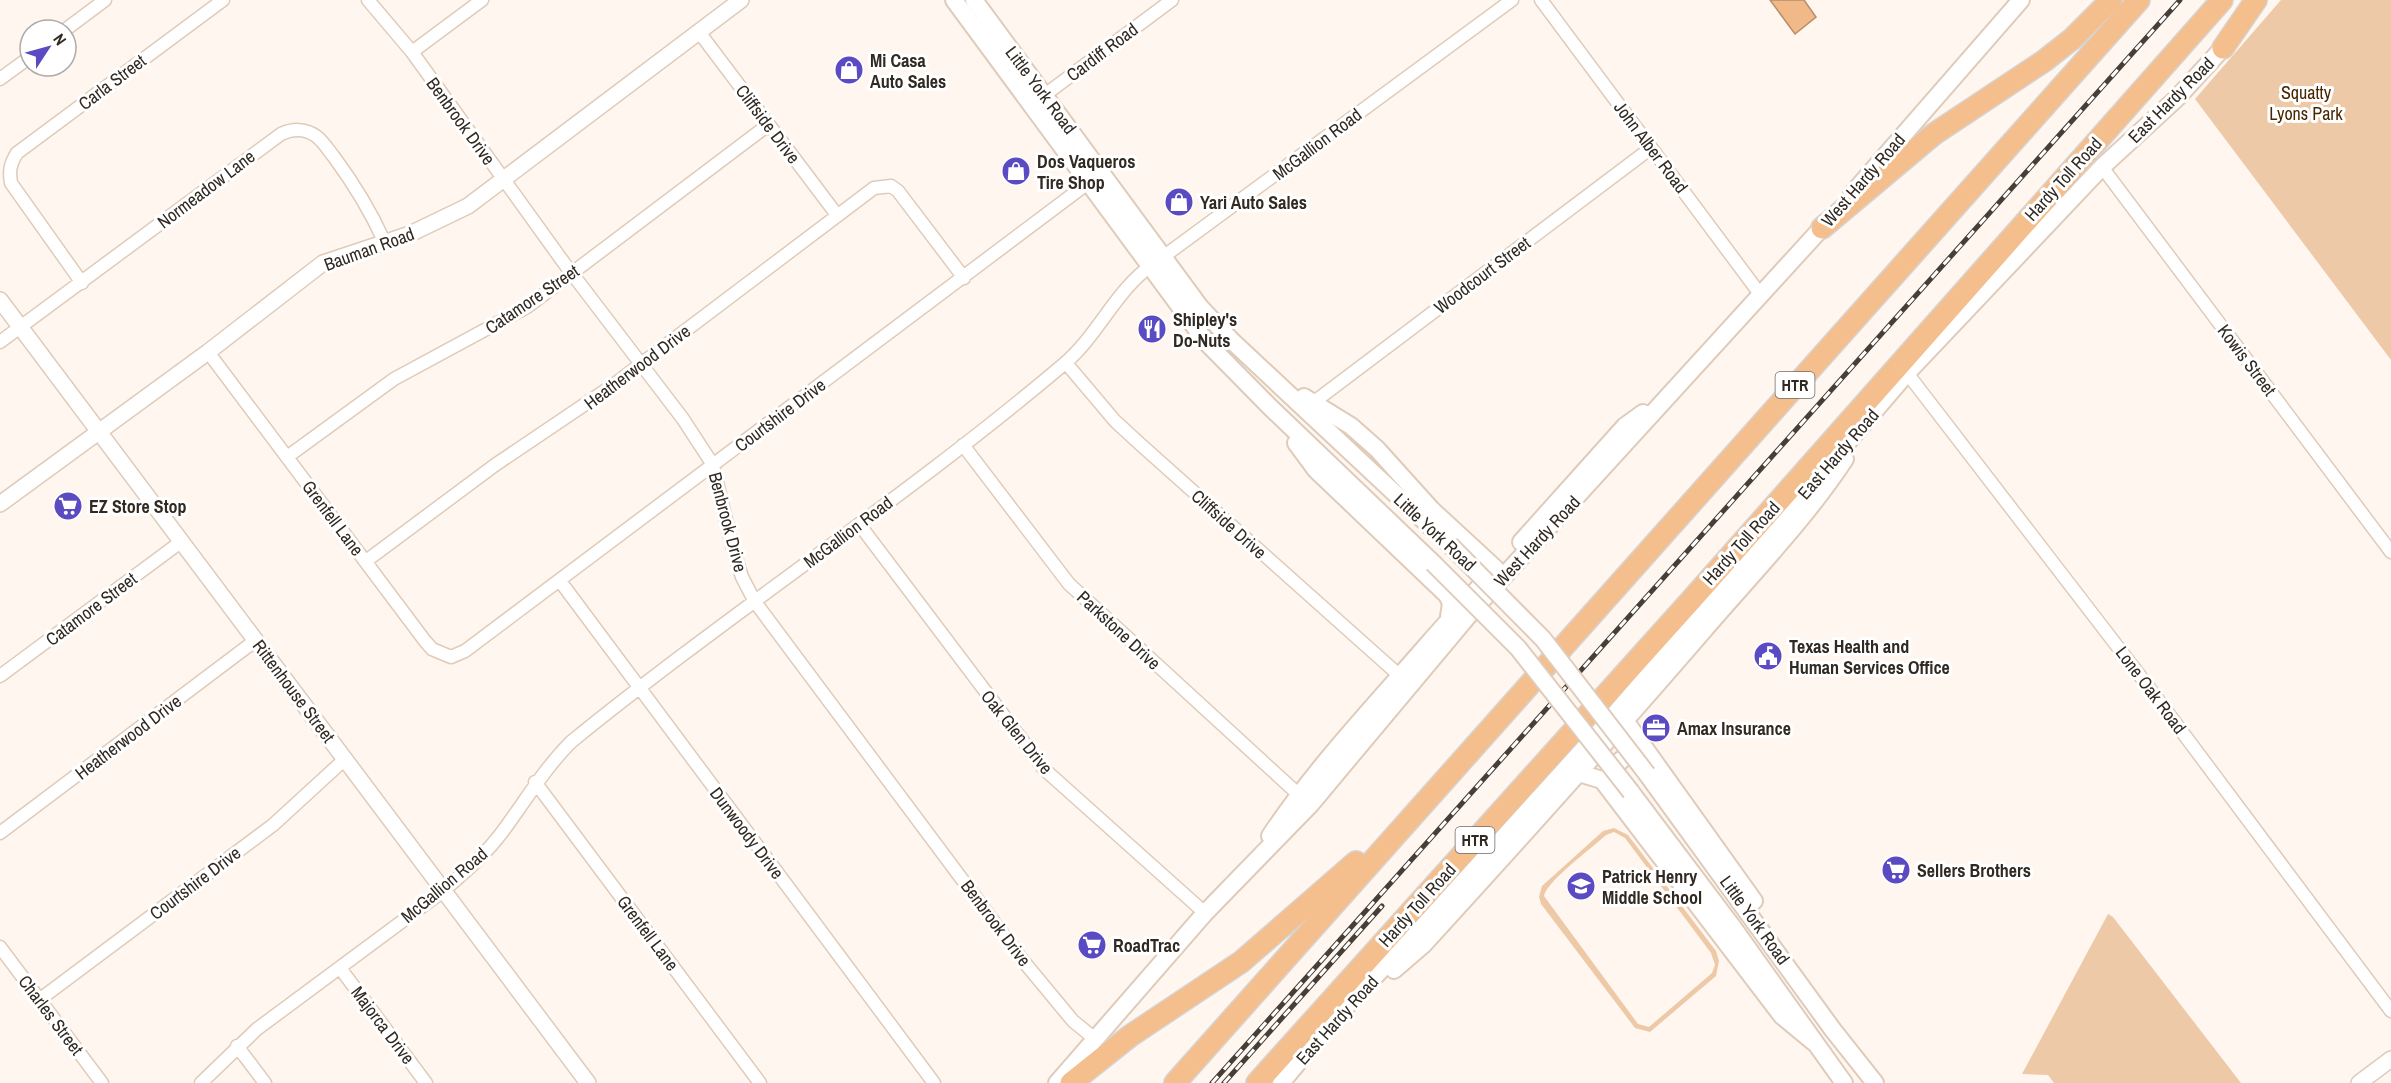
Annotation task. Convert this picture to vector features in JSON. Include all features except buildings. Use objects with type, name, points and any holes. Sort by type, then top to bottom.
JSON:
[{"type":"highway","points":[[1822,228],[1934,134],[2044,61],[2072,39],[2111,0]]},
{"type":"highway","name":"HTR","points":[[1175,1083],[2139,0]]},
{"type":"highway","name":"Hardy Toll Road","points":[[1257,1083],[1693,598],[2222,0]]},
{"type":"highway","points":[[2223,48],[2256,0]]},
{"type":"highway","points":[[1071,1083],[1121,1042],[1217,980],[1263,945],[1453,772]]},
{"type":"main road","name":"Little York Road","points":[[954,0],[1039,99],[1208,315],[1457,543],[1494,587],[1544,639],[1647,774],[1833,1030],[1875,1083]]},
{"type":"main road","name":"Little York Road","points":[[974,0],[1039,99],[1088,183],[1206,342],[1269,406],[1478,605],[1518,648],[1732,926],[1844,1083]]},
{"type":"main road","name":"West Hardy Road","points":[[1057,1083],[1205,913],[1310,805],[1478,605],[1822,228],[2021,0]]},
{"type":"main road","name":"East Hardy Road","points":[[1281,1083],[1336,1017],[1608,722],[1907,373],[2102,168],[2177,98],[2266,0]]},
{"type":"main road","points":[[1336,1017],[1423,945],[1626,722],[1806,514],[1907,373]]},
{"type":"main road","points":[[1282,385],[1351,426],[1377,449],[1473,561],[1468,577],[1451,589],[1438,586]]},
{"type":"main road","points":[[1248,869],[1298,794],[1449,617],[1496,569],[1625,426],[1679,386]]},
{"type":"main road","points":[[1269,406],[1316,470],[1438,586],[1451,603],[1449,617]]},
{"type":"main road","points":[[1457,543],[1496,569]]},
{"type":"main road","points":[[1626,722],[1751,896],[1833,1030]]},
{"type":"main road","points":[[1611,792],[1610,774],[1621,760],[1639,750],[1650,753]]},
{"type":"main road","points":[[1580,773],[1602,780],[1782,1016],[1816,1044]]},
{"type":"main road","points":[[1831,1065],[1850,1052]]},
{"type":"street","points":[[78,20],[105,0]]},
{"type":"street","name":"Carla Street","points":[[82,283],[11,183],[9,171],[17,153],[223,0]]},
{"type":"street","name":"Benbrook Drive","points":[[368,0],[412,52],[504,181],[683,419],[713,465],[732,545],[742,577],[755,602],[1020,957],[1073,1021],[1095,1039]]},
{"type":"street","points":[[412,52],[482,0]]},
{"type":"street","name":"Bauman Road","points":[[0,504],[208,352],[323,263],[438,222],[468,206],[741,0]]},
{"type":"street","name":"Cardiff Road","points":[[1039,99],[1172,0]]},
{"type":"street","name":"McGallion Road","points":[[201,1083],[237,1046],[443,891],[487,851],[535,782],[571,742],[963,445],[1066,363],[1083,346],[1122,292],[1149,267],[1512,0]]},
{"type":"street","name":"John Alber Road","points":[[1542,0],[1760,294]]},
{"type":"street","name":"Cliffside Drive","points":[[699,32],[837,215]]},
{"type":"street","points":[[0,79],[18,66]]},
{"type":"street","name":"Catamore Street","points":[[287,458],[394,379],[507,319],[573,273],[768,125]]},
{"type":"street","name":"Normeadow Lane","points":[[0,342],[281,134],[291,130],[304,130],[321,141],[358,189],[384,241]]},
{"type":"street","name":"Woodcourt Street","points":[[1314,402],[1651,148]]},
{"type":"street","name":"Kowis Street","points":[[2102,168],[2391,552]]},
{"type":"street","name":"Courtshire Drive","points":[[471,647],[1088,183]]},
{"type":"street","name":"Heatherwood Drive","points":[[366,561],[495,465],[582,408],[874,188],[883,185],[891,186],[904,199],[964,278]]},
{"type":"street","name":"Rittenhouse Street","points":[[0,300],[588,1083]]},
{"type":"street","name":"Grenfell Lane","points":[[208,352],[432,650],[452,657],[471,647]]},
{"type":"street","name":"Cliffside Drive","points":[[1066,363],[1115,421],[1400,676]]},
{"type":"street","name":"Lone Oak Road","points":[[1907,373],[2158,699],[2391,1011]]},
{"type":"street","name":"Parkstone Drive","points":[[963,445],[1069,584],[1298,794]]},
{"type":"street","name":"Oak Glen Drive","points":[[859,524],[1044,769],[1205,913]]},
{"type":"street","name":"Catamore Street","points":[[0,676],[182,541]]},
{"type":"street","name":"Dunwoody Drive","points":[[560,581],[934,1083]]},
{"type":"street","name":"Heatherwood Drive","points":[[0,832],[256,640]]},
{"type":"street","name":"Courtshire Drive","points":[[39,1000],[273,825],[345,759]]},
{"type":"street","name":"Grenfell Lane","points":[[535,782],[760,1083]]},
{"type":"street","name":"Charles Street","points":[[0,947],[102,1083]]},
{"type":"street","name":"Majorca Drive","points":[[340,968],[426,1083]]},
{"type":"street","points":[[237,1046],[265,1083]]},
{"type":"street","points":[[2359,1083],[2391,1059]]},
{"type":"green space","name":"Squatty Lyons Park","points":[[2281,0],[2391,0],[2391,360],[2195,99]]},
{"type":"green space","points":[[1614,828],[1628,835],[1716,951],[1719,961],[1716,976],[1650,1032],[1635,1028],[1541,904],[1539,897],[1542,886],[1603,831]],"holes":[[[1614,832],[1625,838],[1711,953],[1715,965],[1712,973],[1649,1027],[1638,1024],[1544,896],[1561,874],[1606,835]]]},
{"type":"green space","points":[[2108,914],[2113,917],[2241,1083],[2054,1083],[2048,1075],[2022,1074]]},
{"type":"shaded area","points":[[1770,0],[1804,0],[1816,17],[1795,34]]},
{"type":"railway","points":[[1212,1083],[2180,0]]},
{"type":"railway","points":[[1224,1083],[1382,906]]},
{"type":"place","name":"Mi Casa Auto Sales","points":[[849,70]]},
{"type":"place","name":"Dos Vaqueros Tire Shop","points":[[1016,171]]},
{"type":"place","name":"Yari Auto Sales","points":[[1179,202]]},
{"type":"place","name":"Shipley's Do-Nuts","points":[[1152,329]]},
{"type":"place","name":"EZ Store Stop","points":[[68,506]]},
{"type":"place","name":"Texas Health and Human Services Office","points":[[1768,656]]},
{"type":"place","name":"Amax Insurance","points":[[1656,728]]},
{"type":"place","name":"Sellers Brothers","points":[[1896,870]]},
{"type":"place","name":"Patrick Henry Middle School","points":[[1581,886]]},
{"type":"place","name":"RoadTrac","points":[[1092,945]]}]
